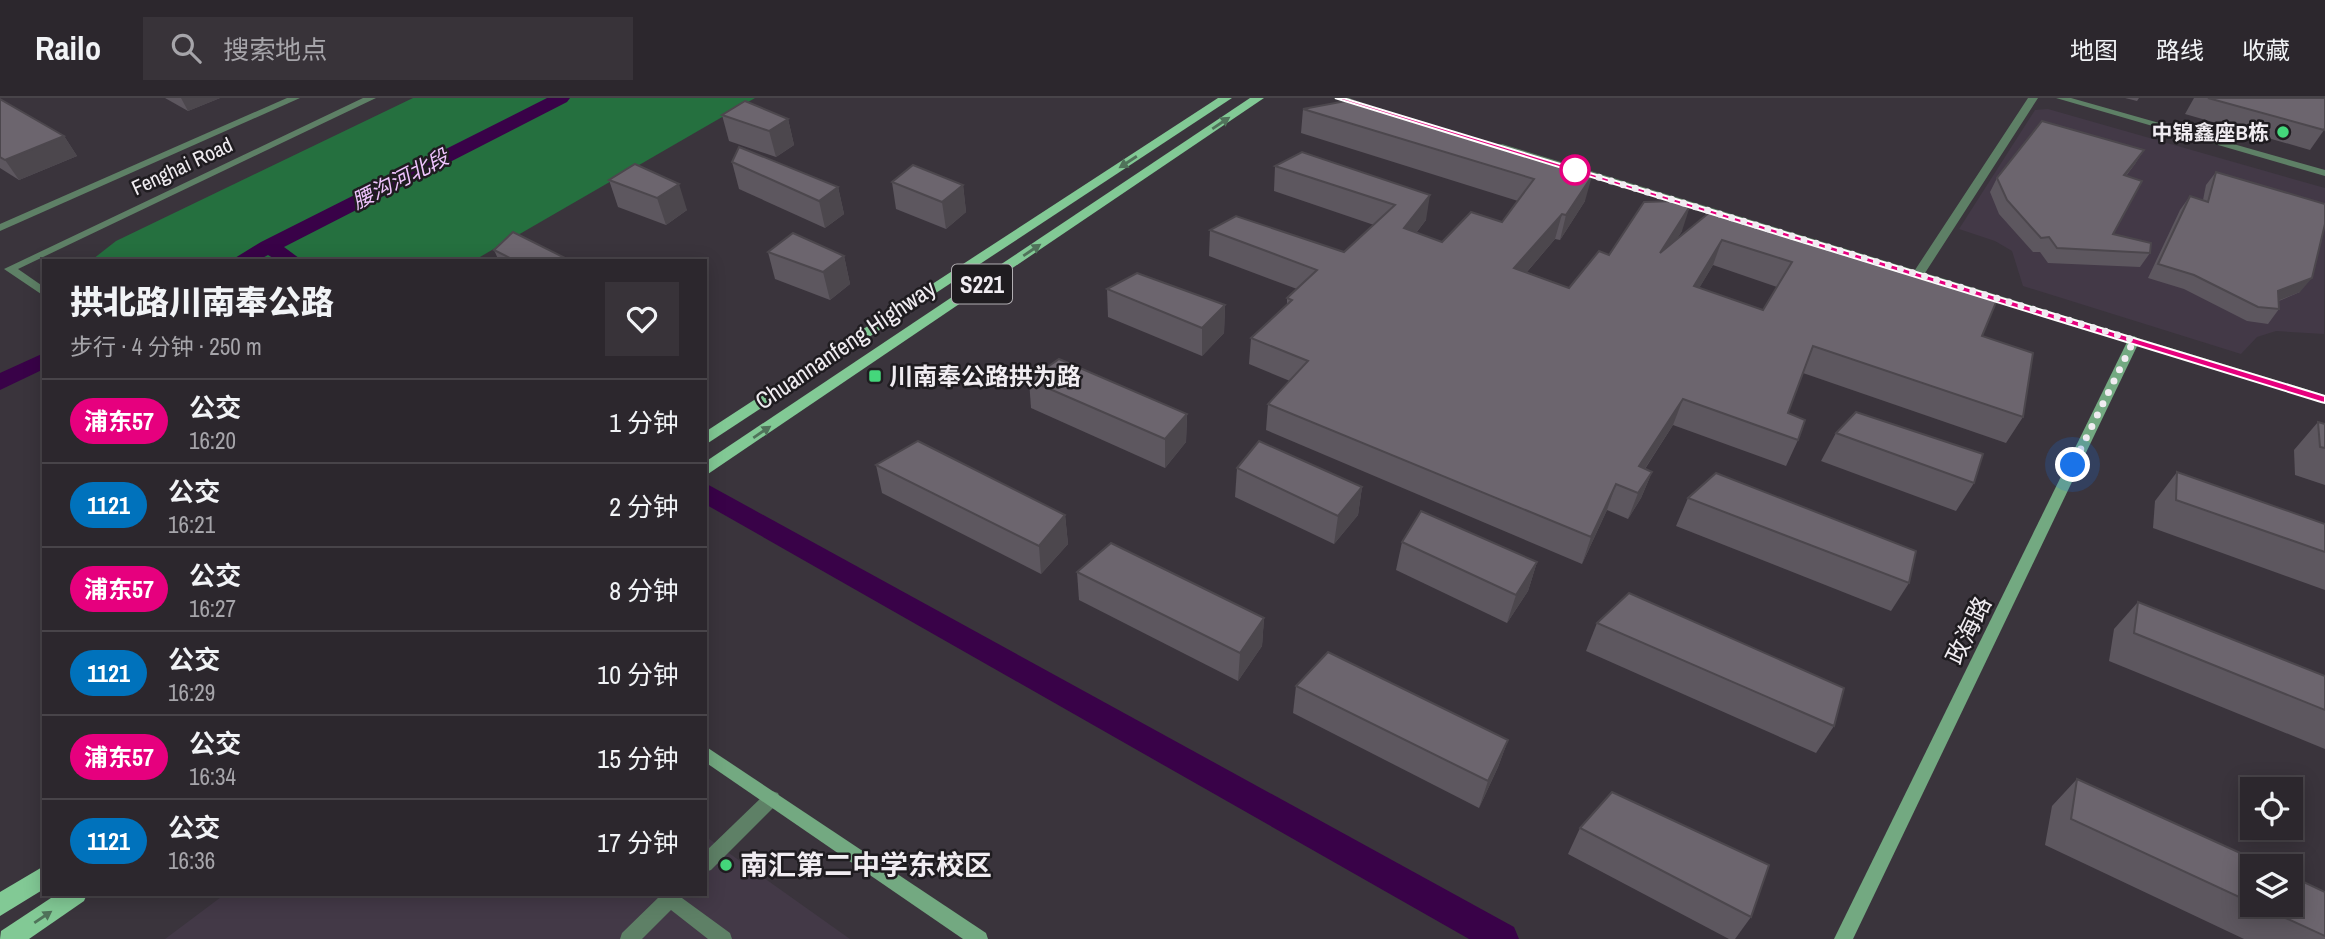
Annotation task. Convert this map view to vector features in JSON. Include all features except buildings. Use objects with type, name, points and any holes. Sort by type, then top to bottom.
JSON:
[{"type":"main road","name":"Chuannanfeng Highway","points":[[707,439],[1226,98]]},
{"type":"main road","name":"Chuannanfeng Highway","points":[[707,469],[1258,98]]},
{"type":"main road","points":[[0,905],[42,877]]},
{"type":"main road","points":[[9,939],[73,896]]},
{"type":"street","points":[[0,228],[295,98]]},
{"type":"street","name":"Fenghai Road","points":[[42,292],[10,269],[371,98]]},
{"type":"street","points":[[1339,98],[1375,109]]},
{"type":"street","points":[[1917,274],[2033,98]]},
{"type":"street","points":[[2061,98],[2325,173]]},
{"type":"street","points":[[1490,144],[2325,399]]},
{"type":"street","name":"政海路","points":[[1843,939],[2134,340]]},
{"type":"street","points":[[707,753],[979,939]]},
{"type":"street","points":[[707,862],[772,798]]},
{"type":"street","points":[[629,939],[672,897],[723,939]]},
{"type":"shaded area","points":[[2048,109],[2325,188],[2324,334],[2276,331],[2257,337],[2241,354],[2023,286],[2012,251],[1995,241],[1959,229],[2035,110]]},
{"type":"shaded area","name":"南汇第二中学东校区","points":[[707,837],[850,939],[165,939],[222,896],[707,896]]},
{"type":"green space","points":[[413,98],[755,98],[476,259],[93,259],[116,241]]},
{"type":"waterway","name":"腰沟河北段","points":[[269,246],[561,98]]},
{"type":"waterway","name":"腰沟河北段","points":[[244,259],[269,246]]},
{"type":"waterway","points":[[269,246],[290,259]]},
{"type":"waterway","name":"腰沟河北段","points":[[0,382],[42,361]]},
{"type":"waterway","points":[[707,493],[1502,939]]},
{"type":"bus line","name":"浦东57","points":[[1340,98],[2325,399]]},
{"type":"place","name":"中锦鑫座B栋","points":[[2283,132]]},
{"type":"place","name":"川南奉公路拱为路","points":[[875,376]]},
{"type":"place","name":"南汇第二中学东校区","points":[[726,865]]},
{"type":"route","points":[[1575,170],[2134,340],[2073,465]]}]
